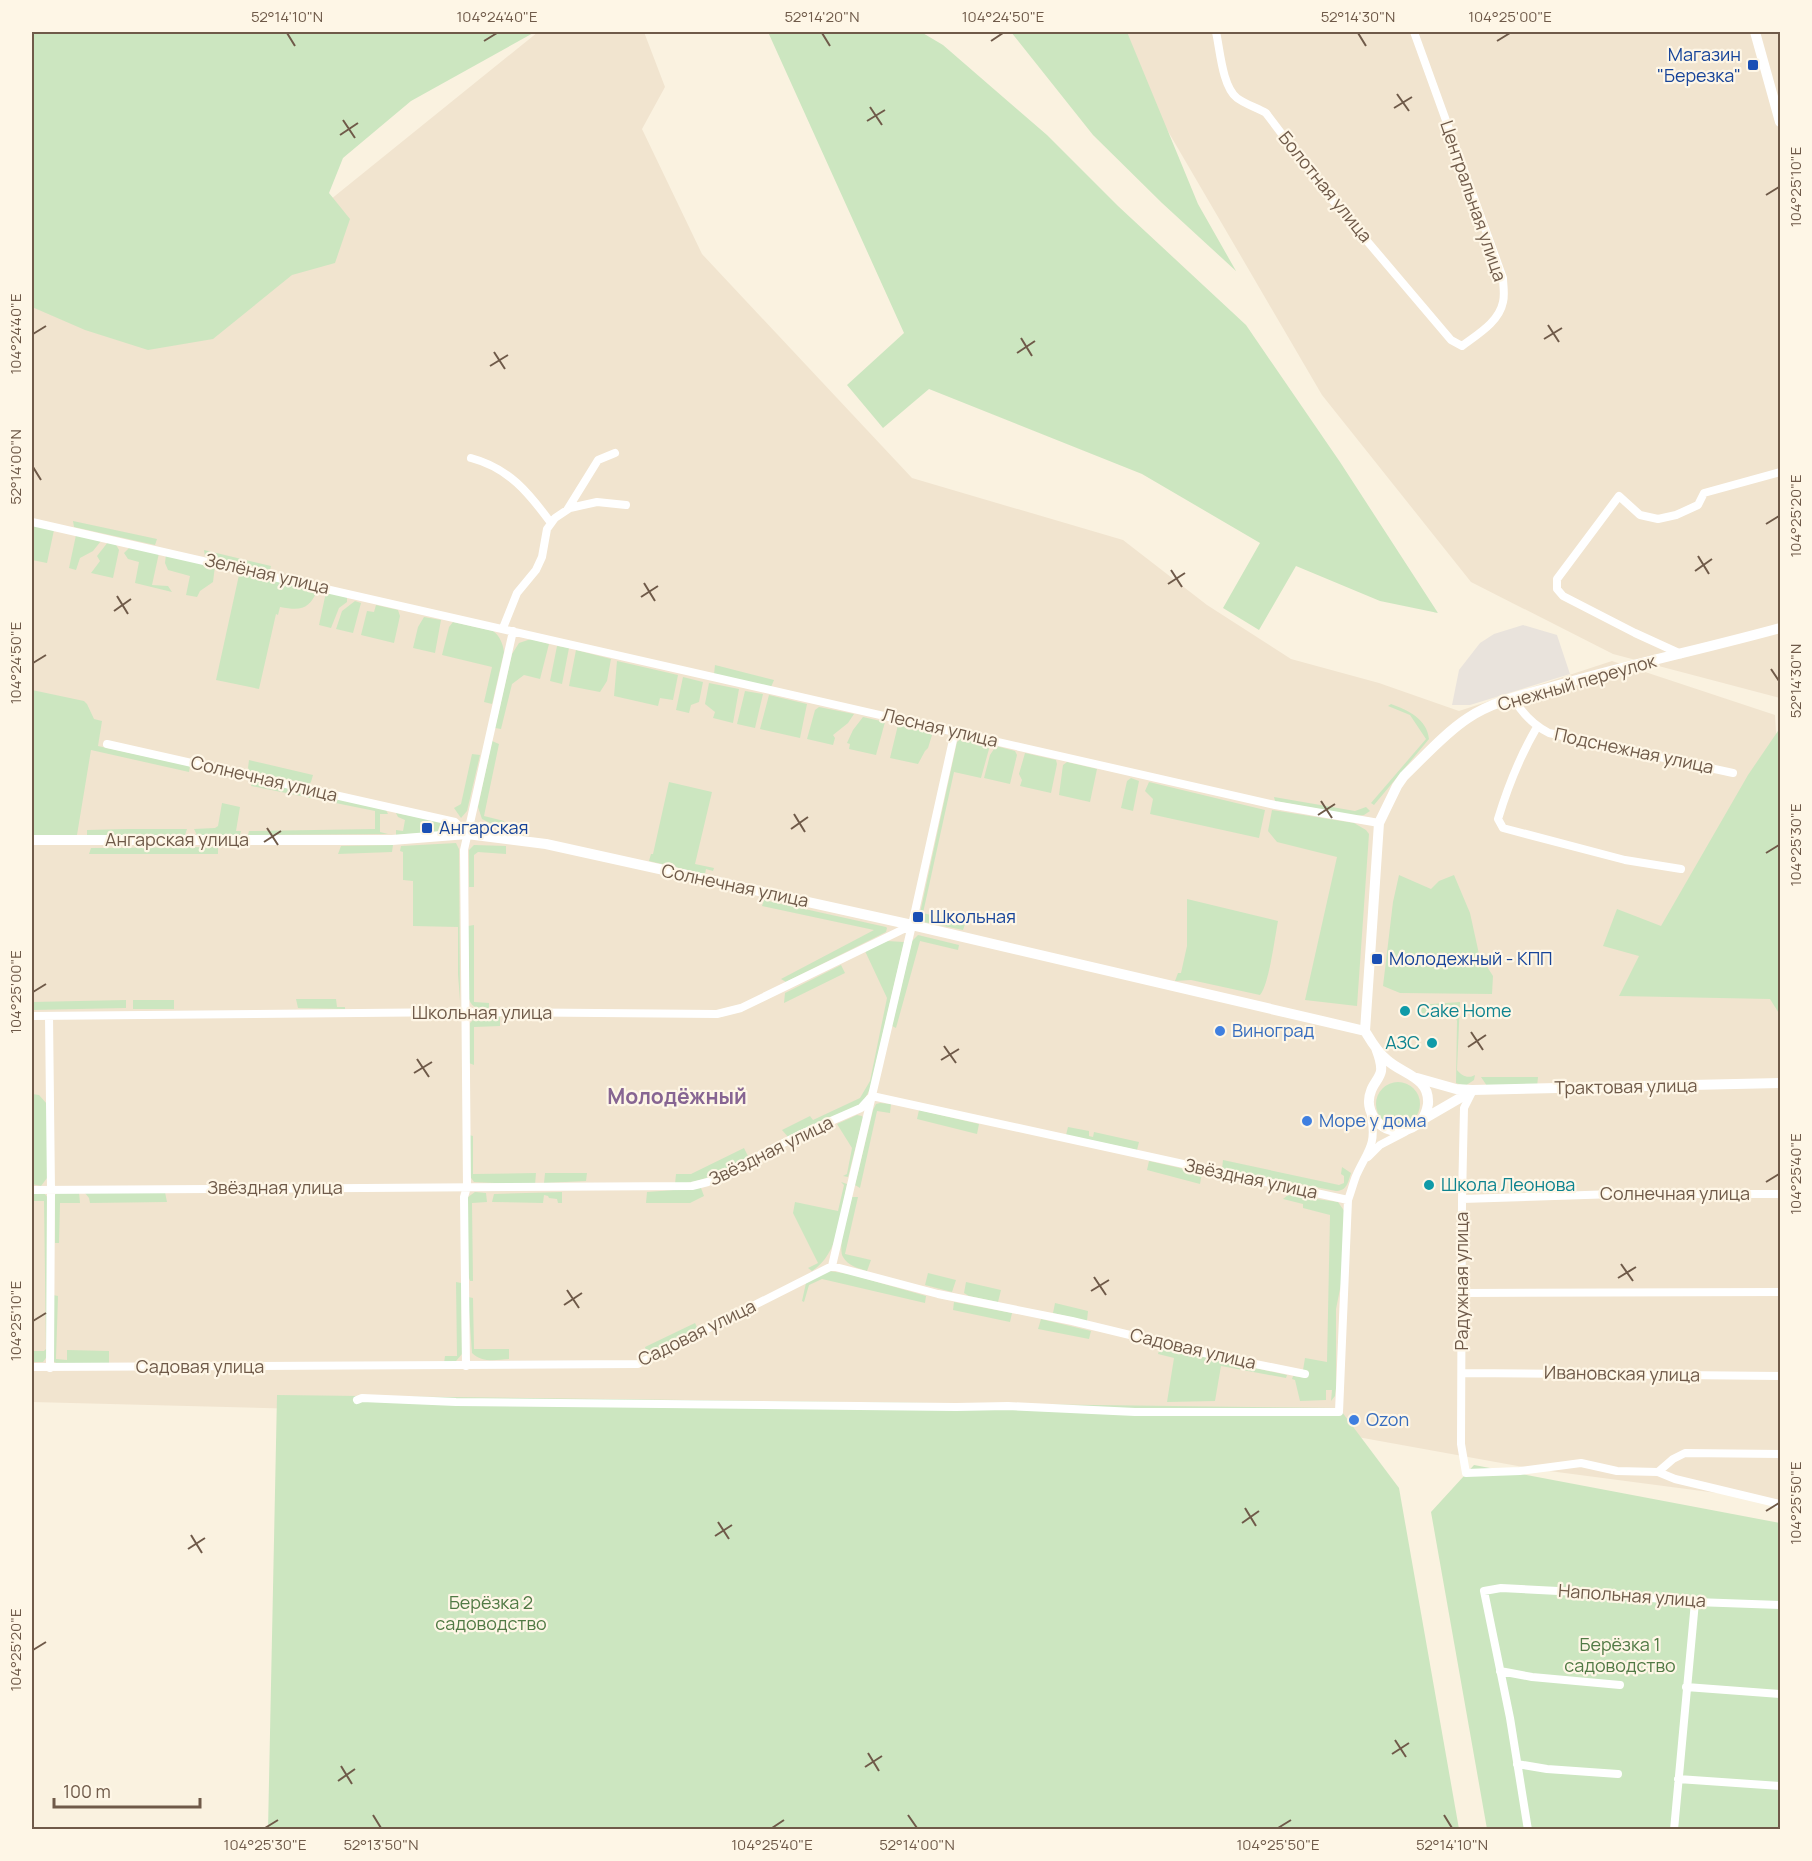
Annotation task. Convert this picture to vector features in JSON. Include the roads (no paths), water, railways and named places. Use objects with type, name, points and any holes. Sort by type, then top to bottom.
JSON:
[{"type":"street","name":"Болотная улица","points":[[1216,32],[1227,85],[1237,98],[1266,113],[1328,195],[1451,340]]},
{"type":"street","name":"Центральная улица","points":[[1414,32],[1503,278],[1504,301],[1489,326],[1462,346],[1451,340]]},
{"type":"street","points":[[1755,32],[1780,122]]},
{"type":"street","points":[[566,511],[598,460],[615,453]]},
{"type":"street","points":[[471,458],[485,462],[517,481],[551,523]]},
{"type":"street","points":[[1682,654],[1572,602],[1557,589],[1556,582],[1559,576],[1619,496],[1641,515],[1658,519],[1676,515],[1698,505],[1704,494],[1780,472]]},
{"type":"street","points":[[502,628],[517,593],[539,563],[547,529],[555,518],[570,508],[597,501],[626,505]]},
{"type":"street","name":"Зелёная улица","points":[[32,522],[502,628]]},
{"type":"street","name":"Лесная улица","points":[[502,628],[1275,805],[1379,823]]},
{"type":"street","name":"Снежный переулок","points":[[1365,1030],[1379,823],[1404,776],[1468,718],[1513,698],[1606,671],[1780,628]]},
{"type":"street","points":[[466,1366],[465,850],[513,631]]},
{"type":"street","name":"Подснежная улица","points":[[1513,698],[1521,711],[1537,727],[1549,733],[1733,772]]},
{"type":"street","points":[[1537,727],[1522,752],[1506,795],[1498,819],[1503,828],[1625,860],[1681,869]]},
{"type":"street","points":[[832,1266],[955,731]]},
{"type":"street","name":"Солнечная улица","points":[[107,744],[455,822],[467,834],[546,844],[912,925],[1365,1030]]},
{"type":"street","name":"Ангарская улица","points":[[32,840],[380,840],[467,834]]},
{"type":"street","name":"Школьная улица","points":[[32,1016],[465,1012],[717,1014],[730,1012],[912,925]]},
{"type":"street","points":[[49,1016],[50,1368]]},
{"type":"street","points":[[1365,1030],[1381,1060],[1381,1073],[1370,1093],[1370,1112],[1374,1131],[1367,1158]]},
{"type":"street","points":[[357,1400],[362,1398],[467,1402],[1008,1406],[1134,1412],[1339,1412],[1348,1200],[1356,1176],[1367,1158],[1380,1145],[1413,1128],[1422,1120],[1427,1110],[1428,1098],[1425,1087],[1387,1060],[1376,1048]]},
{"type":"street","points":[[1375,1083],[1384,1075],[1395,1072],[1412,1076]]},
{"type":"street","name":"Трактовая улица","points":[[1412,1076],[1456,1089],[1472,1090],[1780,1083]]},
{"type":"street","name":"Трактовая улица","points":[[1422,1120],[1472,1090]]},
{"type":"street","name":"Радужная улица","points":[[1472,1090],[1464,1108],[1462,1198],[1461,1444],[1466,1473],[1520,1471],[1581,1464],[1617,1471],[1658,1472]]},
{"type":"street","name":"Звёздная улица","points":[[32,1190],[692,1186],[708,1182],[800,1135],[861,1108],[872,1096],[1348,1200]]},
{"type":"street","points":[[1370,1112],[1380,1125],[1390,1130],[1402,1131],[1413,1128]]},
{"type":"street","name":"Солнечная улица","points":[[1462,1198],[1616,1194],[1780,1194]]},
{"type":"street","name":"Садовая улица","points":[[32,1367],[638,1364],[832,1266],[938,1294],[1072,1321],[1221,1358],[1305,1374]]},
{"type":"street","points":[[1462,1293],[1780,1292]]},
{"type":"street","name":"Ивановская улица","points":[[1462,1373],[1780,1376]]},
{"type":"street","points":[[1780,1454],[1685,1453],[1673,1459],[1658,1472],[1675,1479],[1780,1504]]},
{"type":"street","name":"Напольная улица","points":[[1500,1671],[1484,1591],[1501,1588],[1597,1593],[1695,1602],[1780,1605]]},
{"type":"street","points":[[1674,1830],[1695,1602]]},
{"type":"street","points":[[1528,1830],[1500,1671],[1532,1677],[1620,1685]]},
{"type":"street","points":[[1686,1687],[1780,1694]]},
{"type":"street","points":[[1517,1764],[1547,1769],[1618,1774]]},
{"type":"street","points":[[1678,1779],[1780,1786]]},
{"type":"place","name":"Магазин \"Березка\"","points":[[1753,65]]},
{"type":"place","name":"Ангарская","points":[[427,828]]},
{"type":"place","name":"Школьная","points":[[918,917]]},
{"type":"place","name":"Молодежный - КПП","points":[[1377,959]]},
{"type":"place","name":"Cake Home","points":[[1405,1011]]},
{"type":"place","name":"Виноград","points":[[1220,1031]]},
{"type":"place","name":"АЗС","points":[[1432,1043]]},
{"type":"place","name":"Море у дома","points":[[1307,1121]]},
{"type":"place","name":"Школа Леонова","points":[[1429,1185]]},
{"type":"place","name":"Ozon","points":[[1354,1420]]},
{"type":"district","name":"Молодёжный","points":[[677,1097]]},
{"type":"park label","name":"Берёзка 2 садоводство","points":[[491,1613]]},
{"type":"park label","name":"Берёзка 1 садоводство","points":[[1620,1655]]}]
